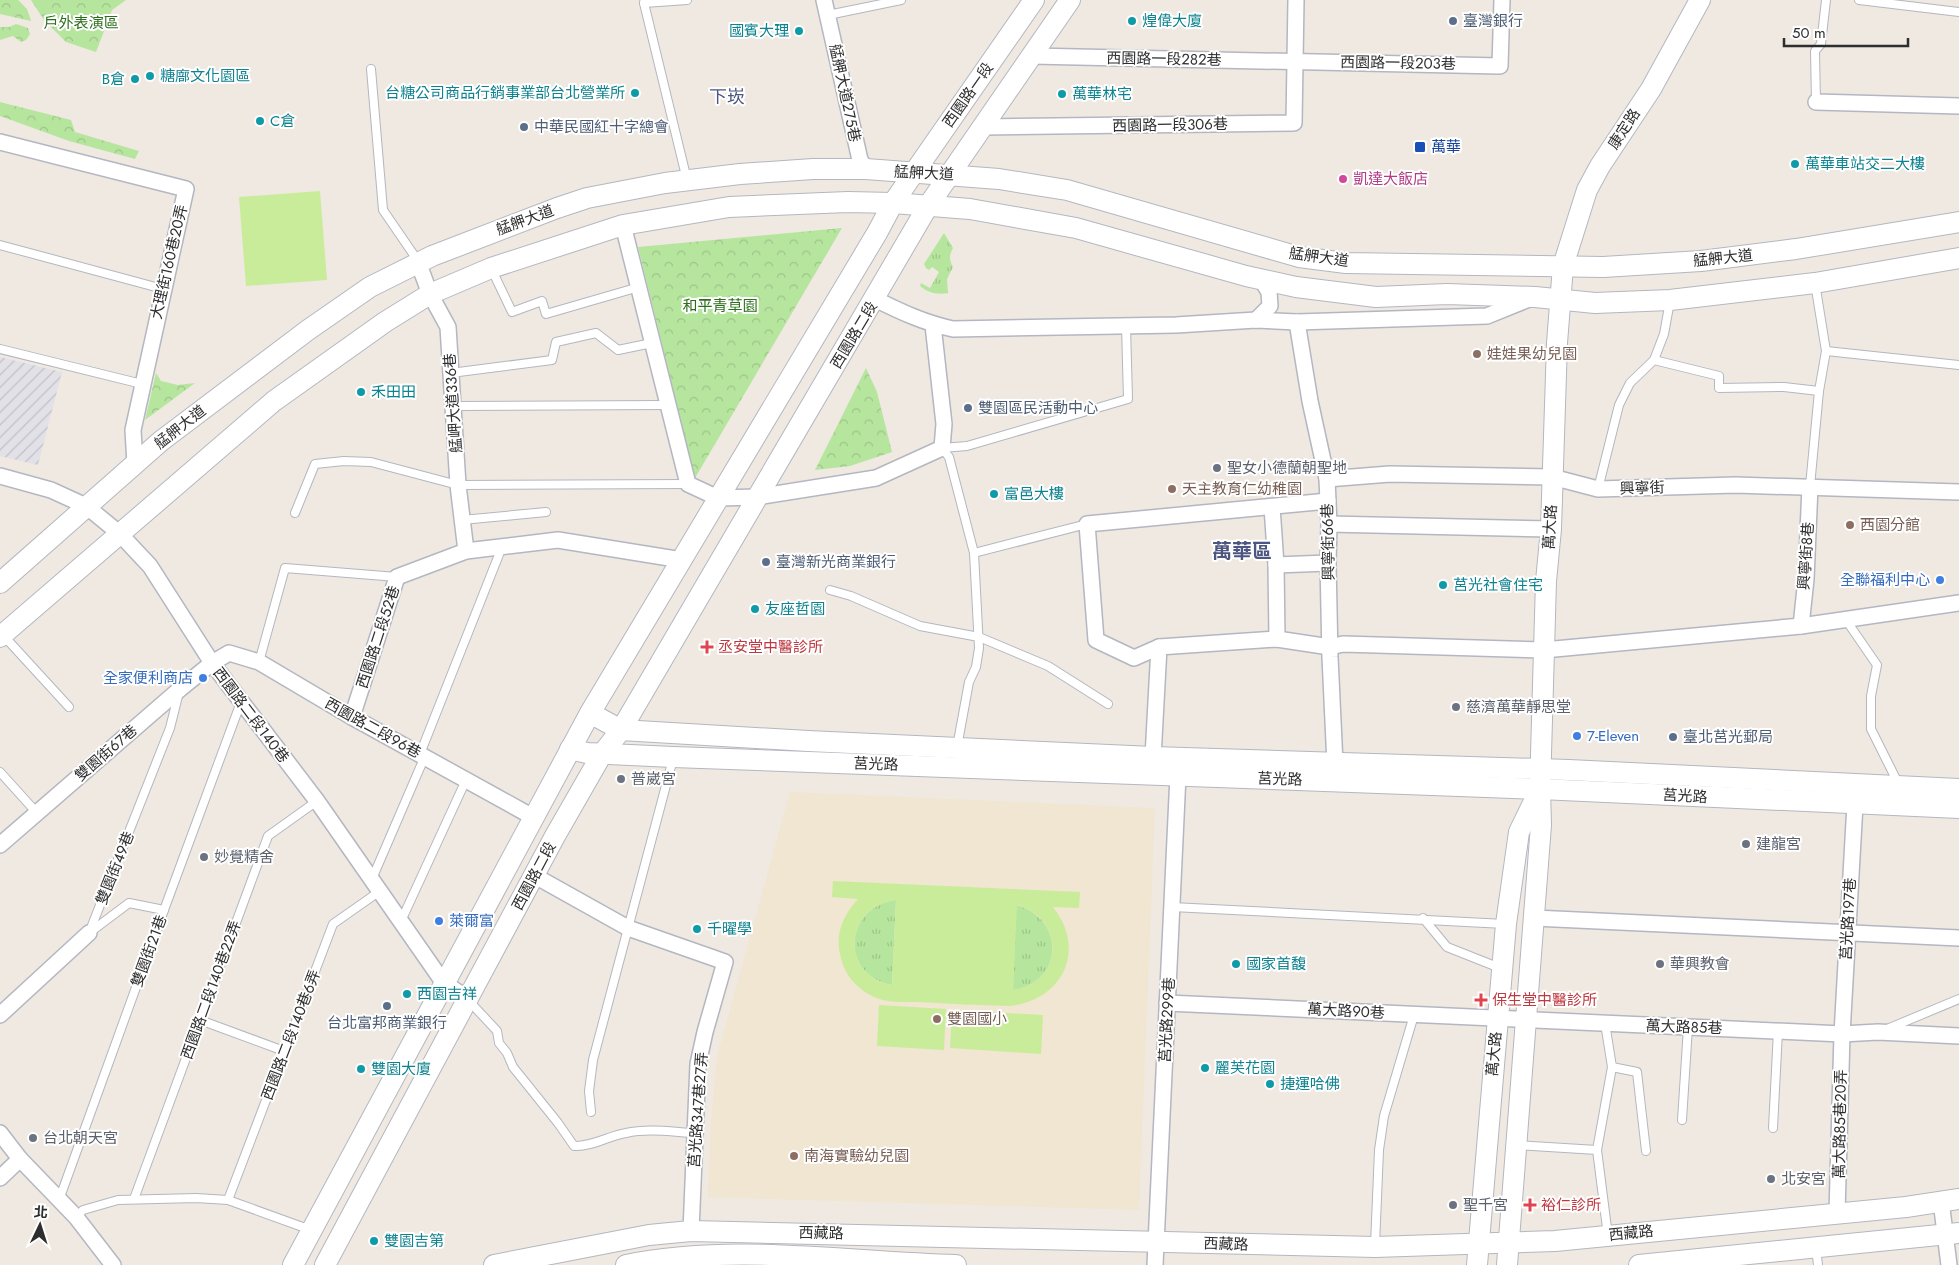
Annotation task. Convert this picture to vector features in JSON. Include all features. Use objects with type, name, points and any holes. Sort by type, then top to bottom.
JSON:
[{"type":"main road","name":"西園路一段","points":[[898,196],[1034,0]]},
{"type":"main road","name":"西園路一段","points":[[950,174],[1070,0]]},
{"type":"main road","name":"康定路","points":[[1563,266],[1587,190],[1600,166],[1651,88],[1700,0]]},
{"type":"main road","name":"艋舺大道","points":[[0,583],[161,441],[308,330],[370,287],[418,262],[502,228],[586,198],[687,180],[740,174],[866,169],[950,174],[999,179],[1068,190],[1299,257],[1346,263],[1603,266],[1701,261],[1796,249],[1959,222]]},
{"type":"main road","name":"西園路二段","points":[[325,1265],[555,836],[602,754],[621,730],[928,206],[950,174]]},
{"type":"main road","name":"西園路二段","points":[[293,1265],[590,713],[898,196]]},
{"type":"main road","points":[[1,636],[274,400],[384,322],[430,294],[491,268],[623,225],[729,207],[848,202],[898,196],[928,206],[981,210],[1076,228],[1296,287],[1376,297],[1447,294],[1535,296],[1594,303],[1670,300],[1816,283],[1959,258]]},
{"type":"main road","name":"萬大路","points":[[1507,1265],[1542,824],[1541,779],[1546,581],[1550,529],[1555,379],[1563,266]]},
{"type":"main road","points":[[590,713],[621,730]]},
{"type":"main road","name":"莒光路","points":[[621,730],[956,748],[1335,764],[1855,804],[1959,808]]},
{"type":"main road","name":"莒光路","points":[[570,749],[602,754],[1178,775],[1899,785],[1959,789]]},
{"type":"main road","name":"萬大路","points":[[1477,1265],[1506,924],[1518,832],[1541,779]]},
{"type":"main road","name":"西藏路","points":[[494,1265],[649,1235],[691,1231],[1375,1247],[1555,1241],[1906,1207],[1950,1200]]},
{"type":"main road","points":[[1639,1265],[1817,1257],[1952,1234]]},
{"type":"main road","name":"西藏路","points":[[626,1265],[657,1259],[738,1254],[956,1265]]},
{"type":"street","points":[[1295,61],[1296,0]]},
{"type":"street","name":"西園路一段203巷","points":[[1295,61],[1500,66],[1502,0]]},
{"type":"street","name":"艋舺大道275巷","points":[[826,7],[860,160],[866,169]]},
{"type":"street","name":"西園路一段282巷","points":[[1032,56],[1295,61]]},
{"type":"street","name":"西園路一段306巷","points":[[983,127],[1294,124],[1295,61]]},
{"type":"street","points":[[1816,102],[1959,106]]},
{"type":"street","name":"大理街160巷20弄","points":[[0,142],[186,190],[133,430],[135,464]]},
{"type":"street","points":[[623,225],[688,484],[718,498],[757,497],[876,478],[942,448],[944,424],[933,325]]},
{"type":"street","name":"艋岬大道336巷","points":[[418,262],[430,294],[448,326],[458,485],[466,551]]},
{"type":"street","points":[[1256,320],[1270,306],[1269,292],[1261,279]]},
{"type":"street","points":[[875,299],[933,325],[953,329],[1126,326],[1256,320],[1297,322],[1487,316],[1535,296]]},
{"type":"street","name":"興寧街66巷","points":[[1297,322],[1310,401],[1327,479],[1330,647],[1335,764]]},
{"type":"street","name":"興寧街","points":[[1327,479],[1390,474],[1552,477],[1598,489],[1698,485],[1779,488],[1810,486],[1959,492]]},
{"type":"street","name":"西園路二段140巷","points":[[0,476],[51,490],[86,506],[119,534],[150,566],[212,663],[317,801],[444,982],[468,999]]},
{"type":"street","name":"興寧街8巷","points":[[1801,626],[1806,578],[1810,486]]},
{"type":"street","points":[[1328,501],[1087,524],[1096,640],[1134,658],[1159,646],[1277,639],[1330,647],[1343,644],[1544,650],[1801,626],[1959,603]]},
{"type":"street","points":[[1272,507],[1276,565],[1277,639]]},
{"type":"street","points":[[1329,524],[1550,529]]},
{"type":"street","name":"西園路二段52巷","points":[[352,717],[396,578],[466,551],[558,540],[682,560]]},
{"type":"street","points":[[1276,565],[1328,563]]},
{"type":"street","points":[[1153,757],[1159,646]]},
{"type":"street","name":"西園路二段96巷","points":[[212,663],[229,653],[259,662],[352,717],[533,817]]},
{"type":"street","name":"雙園街67巷","points":[[0,845],[212,663]]},
{"type":"street","name":"莒光路299巷","points":[[1155,1265],[1178,775]]},
{"type":"street","name":"莒光路197巷","points":[[1842,1034],[1846,931],[1855,804]]},
{"type":"street","name":"莒光路347巷27弄","points":[[535,876],[628,928],[724,962],[704,1032],[698,1064],[691,1231]]},
{"type":"street","points":[[1534,918],[1846,931],[1959,938]]},
{"type":"street","name":"雙園街49巷","points":[[0,1015],[89,933]]},
{"type":"street","name":"萬大路90巷","points":[[1167,1003],[1414,1015],[1526,1018]]},
{"type":"street","name":"萬大路85巷","points":[[1526,1018],[1842,1034],[1878,1032],[1959,1036]]},
{"type":"street","name":"萬大路85巷20弄","points":[[1837,1214],[1842,1034]]},
{"type":"street","points":[[0,1133],[20,1159],[76,1217],[113,1265]]},
{"type":"street","points":[[0,1178],[20,1159]]},
{"type":"street","points":[[1949,1265],[1952,1234],[1950,1200]]},
{"type":"lane","points":[[687,0],[644,2],[687,180]]},
{"type":"lane","points":[[826,7],[901,0]]},
{"type":"lane","points":[[1816,102],[1815,51],[1821,44],[1826,0]]},
{"type":"lane","points":[[1860,0],[1959,12]]},
{"type":"lane","points":[[371,69],[383,210],[418,262]]},
{"type":"lane","points":[[0,245],[163,289]]},
{"type":"lane","points":[[491,268],[512,312],[542,301],[546,314],[639,287]]},
{"type":"lane","points":[[1810,486],[1819,391],[1826,351],[1816,283]]},
{"type":"lane","points":[[1598,489],[1619,405],[1630,384],[1654,360],[1664,334],[1670,300]]},
{"type":"lane","points":[[942,448],[967,446],[1128,399],[1126,326]]},
{"type":"lane","points":[[451,373],[552,360],[556,342],[596,333],[618,350],[652,343]]},
{"type":"lane","points":[[0,349],[142,384]]},
{"type":"lane","points":[[1826,351],[1959,365]]},
{"type":"lane","points":[[1654,360],[1719,376],[1719,388],[1784,387],[1819,391]]},
{"type":"lane","points":[[453,406],[667,405]]},
{"type":"lane","points":[[942,448],[949,457],[974,553],[979,637],[976,667],[969,682],[956,748]]},
{"type":"lane","points":[[295,514],[315,464],[344,461],[371,462],[458,485],[688,484]]},
{"type":"lane","points":[[462,520],[546,512]]},
{"type":"lane","points":[[974,553],[1087,524]]},
{"type":"lane","points":[[376,885],[422,755],[502,547]]},
{"type":"lane","points":[[259,662],[284,568],[396,578]]},
{"type":"lane","points":[[830,590],[851,596],[920,626],[979,637],[1048,666],[1108,704]]},
{"type":"lane","points":[[1846,620],[1876,665],[1871,696],[1871,729],[1899,785]]},
{"type":"lane","points":[[1,636],[69,707]]},
{"type":"lane","name":"雙園街49巷","points":[[89,933],[170,728],[180,689]]},
{"type":"lane","name":"雙園街21巷","points":[[59,1200],[241,702]]},
{"type":"lane","points":[[590,1112],[589,1091],[593,1060],[673,757]]},
{"type":"lane","points":[[0,772],[37,813]]},
{"type":"lane","points":[[401,922],[466,780]]},
{"type":"lane","name":"西園路二段140巷22弄","points":[[134,1199],[268,836],[317,801]]},
{"type":"lane","name":"西園路二段140巷6弄","points":[[228,1200],[333,924],[376,885]]},
{"type":"lane","points":[[89,933],[129,904],[164,910]]},
{"type":"lane","points":[[1172,907],[1424,918],[1506,924]]},
{"type":"lane","points":[[1424,918],[1447,946],[1502,968]]},
{"type":"lane","points":[[468,999],[497,1031],[499,1043],[507,1053],[513,1067],[574,1146],[586,1147],[600,1140],[628,1132],[696,1133]]},
{"type":"lane","points":[[1878,1032],[1959,1000]]},
{"type":"lane","points":[[1375,1247],[1381,1133],[1384,1116],[1414,1015]]},
{"type":"lane","points":[[200,1020],[284,1051]]},
{"type":"lane","points":[[1605,1023],[1612,1067],[1597,1150],[1608,1236]]},
{"type":"lane","points":[[1682,1120],[1688,1027]]},
{"type":"lane","points":[[1773,1128],[1778,1031]]},
{"type":"lane","points":[[1612,1067],[1637,1072],[1646,1152]]},
{"type":"lane","points":[[1516,1145],[1597,1150]]},
{"type":"lane","points":[[76,1217],[83,1210],[118,1200],[196,1198],[228,1200],[311,1230]]},
{"type":"shaded area","points":[[0,357],[62,372],[38,465],[0,456]]},
{"type":"shaded area","name":"雙園國小","points":[[790,792],[1155,808],[1139,1210],[708,1197],[711,1121],[717,1057]]},
{"type":"green space","points":[[0,0],[18,0],[27,9],[31,21],[0,14]]},
{"type":"green space","name":"戶外表演區","points":[[31,0],[126,0],[112,10],[96,52],[66,42],[44,20]]},
{"type":"green space","points":[[16,24],[28,28],[30,34],[26,40],[21,42],[13,36],[0,40],[0,27],[9,27]]},
{"type":"green space","points":[[0,102],[71,120],[75,132],[139,151],[135,159],[69,141],[0,116]]},
{"type":"green space","points":[[320,191],[327,280],[246,286],[239,197]]},
{"type":"green space","name":"和平青草園","points":[[842,228],[695,478],[638,247]]},
{"type":"green space","points":[[944,233],[953,248],[950,258],[953,267],[947,279],[948,293],[937,294],[920,286],[921,283],[930,288],[939,272],[932,267],[929,270],[924,264]]},
{"type":"green space","points":[[866,368],[877,392],[892,452],[850,466],[815,470]]},
{"type":"green space","points":[[156,373],[161,381],[178,385],[195,383],[145,420]]},
{"type":"green space","points":[[833,881],[1080,892],[1079,908],[1053,907],[1063,923],[1068,940],[1068,956],[1064,970],[1056,983],[1044,994],[1028,1002],[1010,1006],[882,1000],[863,991],[848,975],[842,962],[839,946],[842,924],[858,899],[832,897]],"holes":[[[896,900],[892,985],[875,979],[863,969],[856,956],[855,942],[858,928],[866,915],[878,905]],[[1017,905],[1033,912],[1044,923],[1051,936],[1052,950],[1050,963],[1042,976],[1030,985],[1013,990]]]},
{"type":"green space","points":[[896,900],[892,985],[875,979],[863,969],[856,956],[855,942],[858,928],[866,915],[878,905]]},
{"type":"green space","points":[[1016,905],[1032,912],[1044,923],[1050,936],[1052,950],[1050,963],[1042,976],[1030,985],[1013,990]]},
{"type":"green space","points":[[879,1005],[946,1009],[944,1050],[877,1046]]},
{"type":"green space","points":[[952,1010],[1043,1015],[1041,1054],[950,1048]]},
{"type":"place","name":"煌偉大廈","points":[[1132,21]]},
{"type":"place","name":"臺灣銀行","points":[[1453,21]]},
{"type":"place","name":"國賓大理","points":[[799,31]]},
{"type":"place","name":"糖廍文化園區","points":[[150,76]]},
{"type":"place","name":"B倉","points":[[135,79]]},
{"type":"place","name":"台糖公司商品行銷事業部台北營業所","points":[[635,93]]},
{"type":"place","name":"萬華林宅","points":[[1062,94]]},
{"type":"place","name":"C倉","points":[[260,121]]},
{"type":"place","name":"中華民國紅十字總會","points":[[524,127]]},
{"type":"place","name":"萬華","points":[[1420,147]]},
{"type":"place","name":"萬華車站交二大樓","points":[[1795,164]]},
{"type":"place","name":"凱達大飯店","points":[[1343,179]]},
{"type":"place","name":"娃娃果幼兒園","points":[[1477,354]]},
{"type":"place","name":"禾田田","points":[[361,392]]},
{"type":"place","name":"雙園區民活動中心","points":[[968,408]]},
{"type":"place","name":"聖女小德蘭朝聖地","points":[[1217,468]]},
{"type":"place","name":"天主教育仁幼稚園","points":[[1172,489]]},
{"type":"place","name":"富邑大樓","points":[[994,494]]},
{"type":"place","name":"西園分館","points":[[1850,525]]},
{"type":"place","name":"臺灣新光商業銀行","points":[[766,562]]},
{"type":"place","name":"全聯福利中心","points":[[1940,580]]},
{"type":"place","name":"莒光社會住宅","points":[[1443,585]]},
{"type":"place","name":"友座哲園","points":[[755,609]]},
{"type":"place","name":"丞安堂中醫診所","points":[[707,647]]},
{"type":"place","name":"全家便利商店","points":[[203,678]]},
{"type":"place","name":"慈濟萬華靜思堂","points":[[1456,707]]},
{"type":"place","name":"7-Eleven","points":[[1577,736]]},
{"type":"place","name":"臺北莒光郵局","points":[[1673,737]]},
{"type":"place","name":"普崴宮","points":[[621,779]]},
{"type":"place","name":"建龍宮","points":[[1746,844]]},
{"type":"place","name":"妙覺精舍","points":[[204,857]]},
{"type":"place","name":"萊爾富","points":[[439,921]]},
{"type":"place","name":"千曜學","points":[[697,929]]},
{"type":"place","name":"國家首馥","points":[[1236,964]]},
{"type":"place","name":"華興教會","points":[[1660,964]]},
{"type":"place","name":"西園吉祥","points":[[407,994]]},
{"type":"place","name":"保生堂中醫診所","points":[[1481,1000]]},
{"type":"place","name":"台北富邦商業銀行","points":[[387,1006]]},
{"type":"place","name":"雙園國小","points":[[937,1019]]},
{"type":"place","name":"麗芙花園","points":[[1205,1068]]},
{"type":"place","name":"雙園大廈","points":[[361,1069]]},
{"type":"place","name":"捷運哈佛","points":[[1270,1084]]},
{"type":"place","name":"台北朝天宮","points":[[33,1138]]},
{"type":"place","name":"南海實驗幼兒園","points":[[794,1156]]},
{"type":"place","name":"北安宮","points":[[1771,1179]]},
{"type":"place","name":"聖千宮","points":[[1453,1205]]},
{"type":"place","name":"裕仁診所","points":[[1530,1205]]},
{"type":"place","name":"雙園吉第","points":[[374,1241]]},
{"type":"district","name":"下崁","points":[[727,97]]},
{"type":"district","name":"萬華區","points":[[1242,551]]}]
